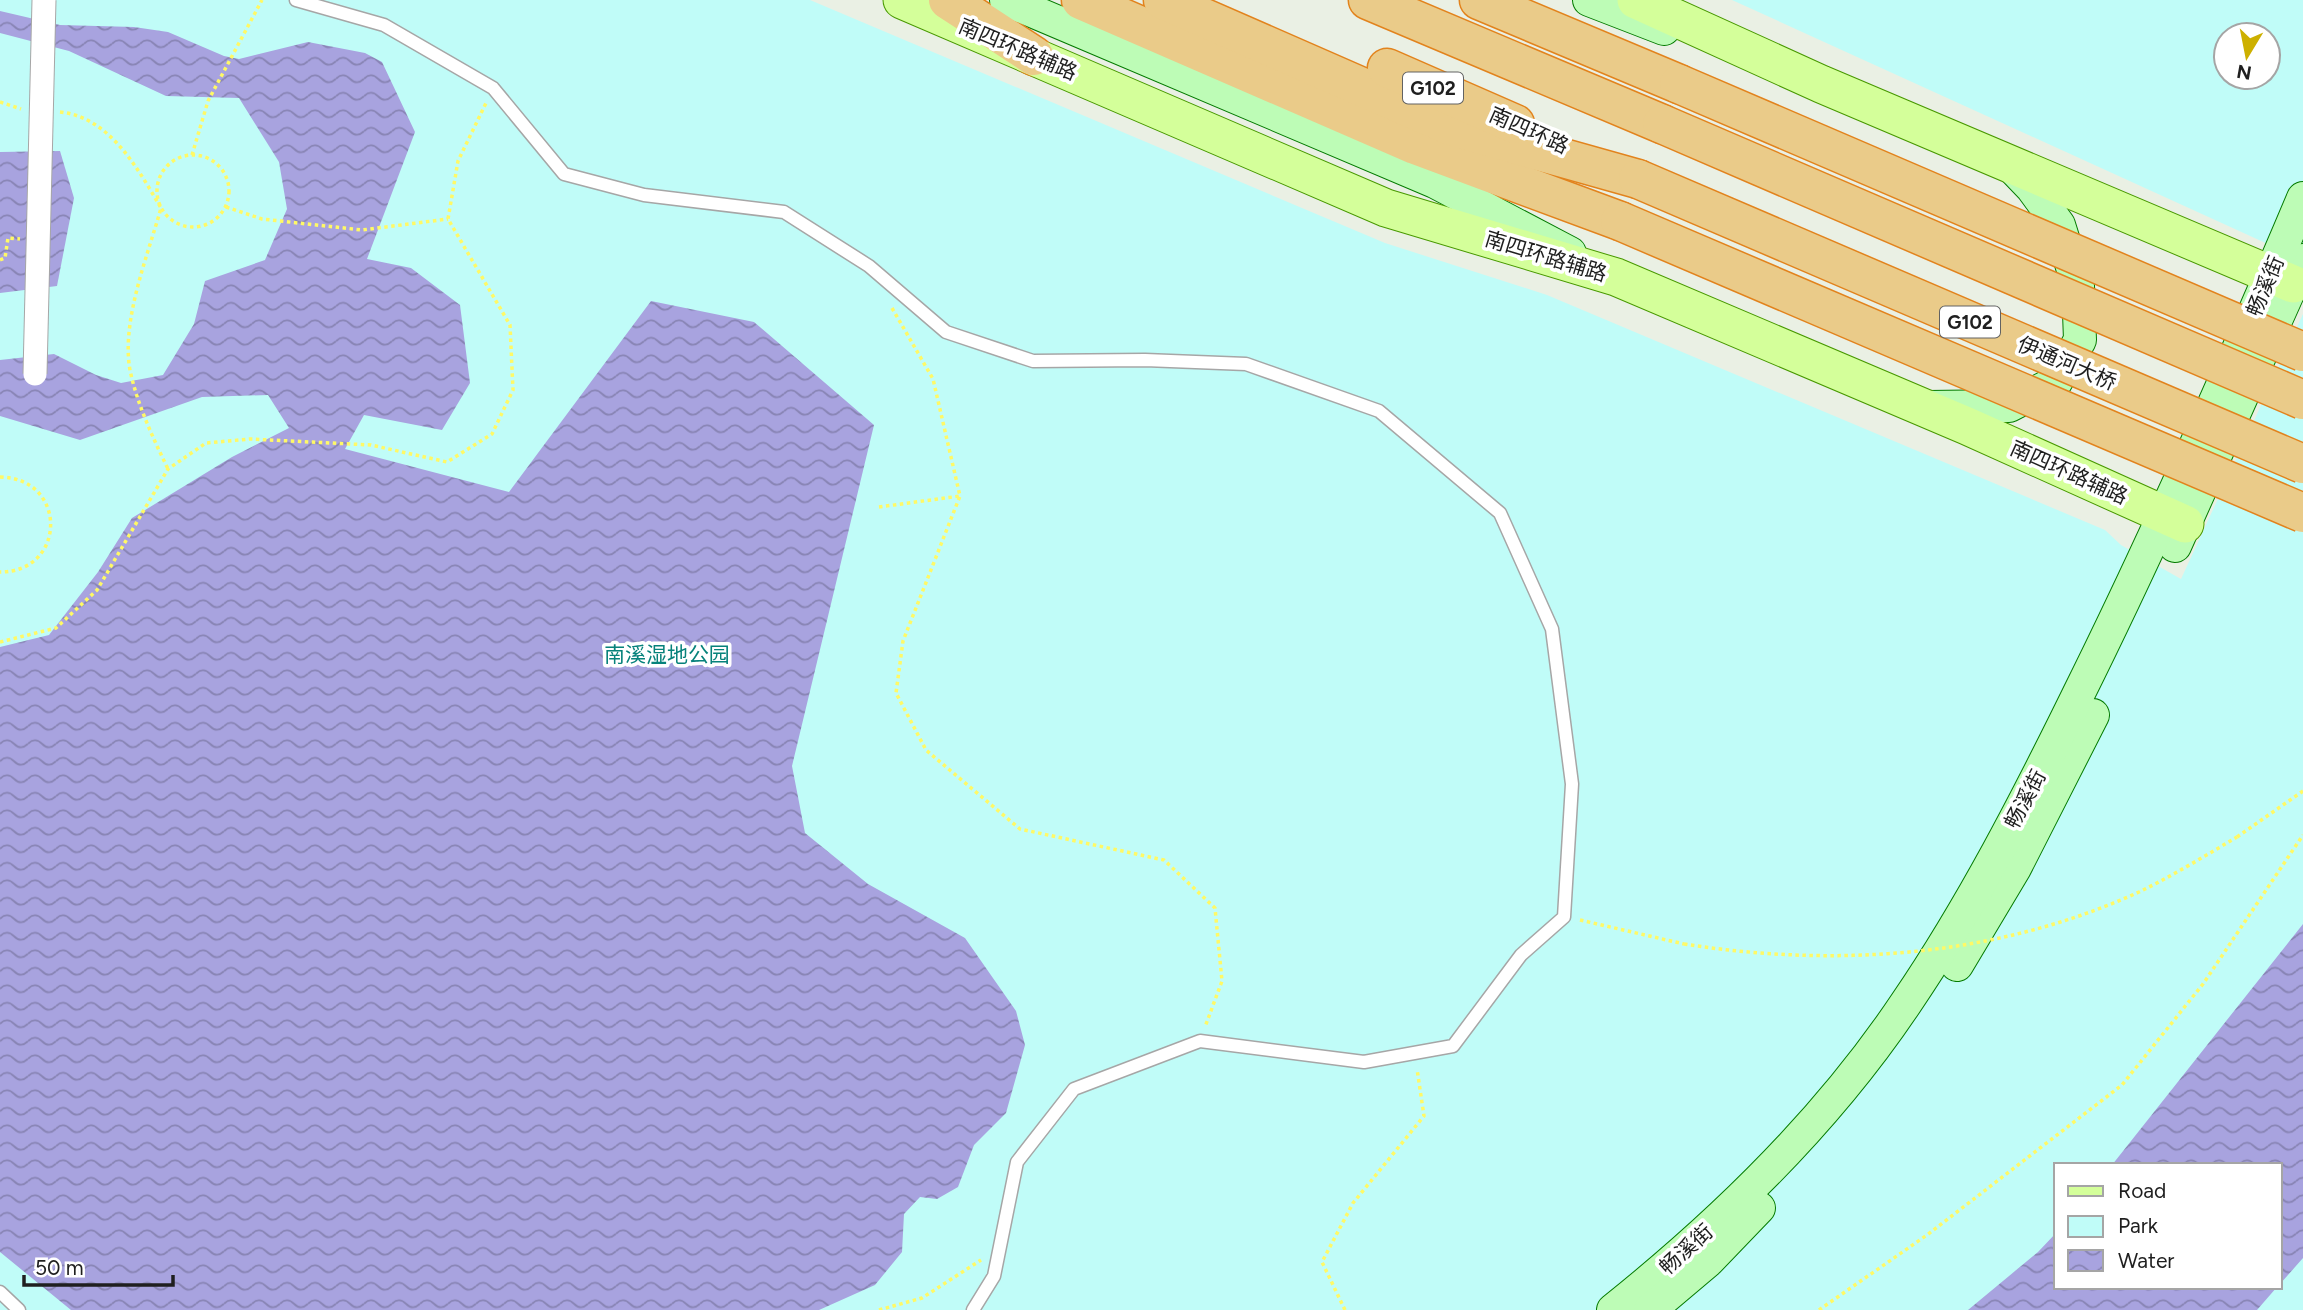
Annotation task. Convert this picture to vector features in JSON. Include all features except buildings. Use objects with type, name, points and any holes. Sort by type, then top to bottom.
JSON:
[{"type":"highway","points":[[948,0],[1034,56]]},
{"type":"highway","points":[[1081,0],[1402,140],[1620,221],[2303,513]]},
{"type":"highway","points":[[1163,0],[1453,127],[1638,179]]},
{"type":"highway","name":"南四环路","points":[[1227,0],[1638,179]]},
{"type":"highway","name":"G102","points":[[1368,0],[2303,400]]},
{"type":"highway","points":[[1479,0],[2303,352]]},
{"type":"highway","points":[[1528,0],[1592,29],[1673,81]]},
{"type":"highway","points":[[1392,99],[1507,179]]},
{"type":"highway","name":"伊通河大桥","points":[[1638,179],[2303,464]]},
{"type":"main road","name":"南四环路辅路","points":[[902,0],[1387,208],[1616,277],[1920,406],[2175,519]]},
{"type":"main road","points":[[1006,0],[1435,182],[1616,277]]},
{"type":"main road","points":[[1589,0],[1821,84]]},
{"type":"main road","points":[[1636,0],[1821,84],[2008,163],[2289,273]]},
{"type":"main road","points":[[1920,406],[2009,406],[2056,383],[2080,340],[2078,286],[2059,225],[2032,188],[2008,163]]},
{"type":"main road","name":"畅溪街","points":[[1650,1310],[1708,1261],[1841,1121],[1903,1043],[1942,987],[2015,869],[2289,273],[2303,198]]},
{"type":"main road","name":"畅溪街","points":[[1613,1310],[1751,1190],[1837,1093],[1905,1006],[1966,910],[2175,519]]},
{"type":"street","points":[[35,374],[44,0]]},
{"type":"lane","points":[[296,0],[384,25],[493,88],[564,174],[643,195],[784,212],[869,266],[946,332],[1033,360],[1145,359],[1246,364],[1379,411],[1500,513],[1552,629],[1572,784],[1564,917],[1521,955],[1453,1046],[1364,1062],[1200,1041],[1074,1089],[1017,1162],[994,1276],[973,1310]]},
{"type":"lane","points":[[0,1292],[19,1310]]},
{"type":"path","points":[[192,155],[208,101],[262,0]]},
{"type":"path","points":[[0,642],[56,628],[97,590],[169,470],[206,443],[250,439],[371,445],[447,462],[492,434],[513,390],[510,325],[448,219],[458,161],[493,88]]},
{"type":"path","points":[[0,102],[24,109]]},
{"type":"path","points":[[51,111],[77,114],[126,150],[161,208],[168,217],[188,228],[211,223],[226,207],[229,183],[224,172],[215,163],[192,155],[170,164],[162,173],[157,197],[161,208],[131,316],[130,368],[149,429],[169,470]]},
{"type":"path","points":[[226,207],[262,219],[362,230],[448,219]]},
{"type":"path","points":[[869,266],[933,379],[960,496],[903,641],[896,693],[926,750],[1020,829],[1164,860],[1215,908],[1222,981],[1200,1041]]},
{"type":"path","points":[[0,477],[28,483],[41,494],[49,508],[52,525],[49,541],[40,556],[28,566],[12,572],[0,572]]},
{"type":"path","points":[[879,507],[960,496]]},
{"type":"path","points":[[1564,917],[1684,944],[1744,954],[1809,957],[1882,955],[1999,939],[2138,892],[2236,837],[2303,791]]},
{"type":"path","points":[[1819,1310],[1927,1235],[2122,1085],[2203,984],[2303,835]]},
{"type":"path","points":[[1345,1310],[1322,1262],[1353,1203],[1424,1116],[1414,1053]]},
{"type":"path","points":[[879,1310],[922,1298],[1000,1247]]},
{"type":"green space","name":"南溪湿地公园","points":[[0,0],[810,0],[1385,243],[1547,295],[2105,530],[2121,545],[2181,579],[2303,314],[2303,1310],[0,1310]]},
{"type":"green space","points":[[1732,0],[2303,0],[2303,260]]},
{"type":"water","points":[[0,11],[60,25],[134,27],[168,32],[224,56],[239,59],[308,42],[365,53],[382,62],[415,132],[367,259],[411,268],[460,305],[470,383],[442,430],[364,415],[345,449],[509,492],[651,301],[754,322],[874,425],[792,766],[805,833],[868,884],[965,938],[1016,1011],[1025,1045],[1006,1113],[974,1145],[958,1187],[937,1199],[920,1197],[904,1214],[902,1252],[875,1285],[819,1310],[71,1310],[0,1252],[0,647],[49,635],[98,572],[132,518],[232,457],[289,428],[268,395],[202,397],[80,440],[0,416],[0,360],[54,354],[96,375],[121,383],[163,375],[194,324],[205,281],[265,260],[287,209],[279,162],[239,98],[166,96],[69,51],[0,33]]},
{"type":"water","points":[[60,151],[74,198],[57,286],[0,293],[0,152]]},
{"type":"water","points":[[2303,924],[2303,1258],[2282,1282],[2282,1163],[2114,1163]]},
{"type":"water","points":[[2054,1235],[2054,1289],[2275,1289],[2257,1310],[1968,1310],[2038,1252]]}]
